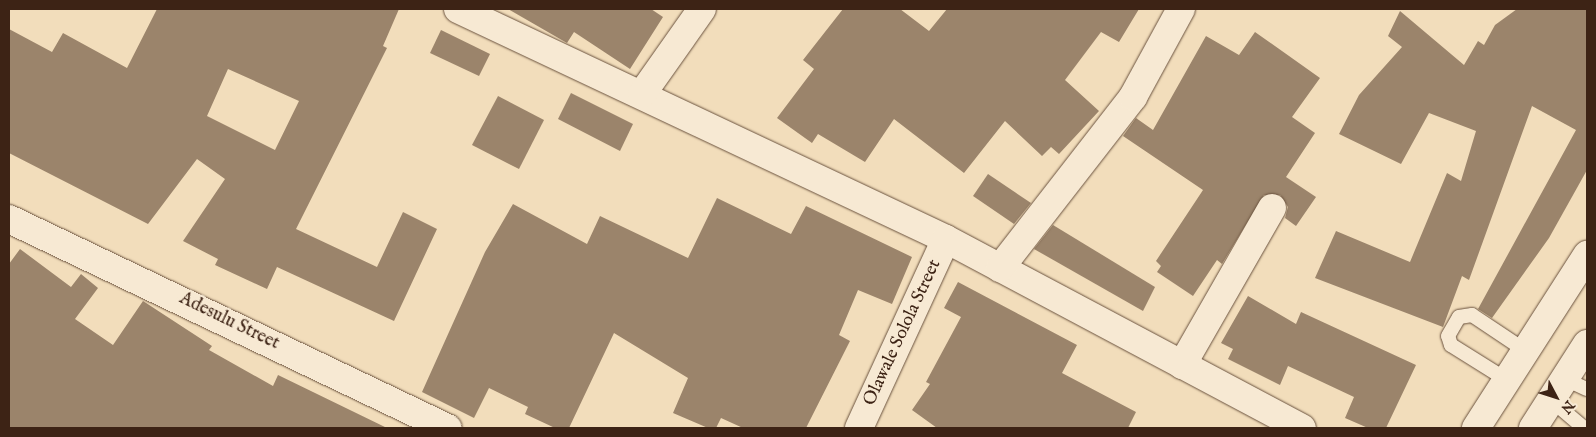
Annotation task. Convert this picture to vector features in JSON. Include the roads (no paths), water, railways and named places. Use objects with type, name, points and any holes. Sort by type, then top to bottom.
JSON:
[{"type":"street","points":[[458,9],[642,94],[946,239],[1302,428]]},
{"type":"street","points":[[642,94],[702,9]]},
{"type":"street","points":[[1000,268],[1133,97],[1181,9]]},
{"type":"street","points":[[1182,364],[1272,208]]},
{"type":"street","name":"Adesulu Street","points":[[9,219],[448,428]]},
{"type":"street","name":"Olawale Solola Street","points":[[859,428],[946,239]]},
{"type":"street","points":[[1476,428],[1587,255]]},
{"type":"street","points":[[1532,428],[1587,344]]},
{"type":"lane","points":[[1507,380],[1451,345],[1448,336],[1459,317],[1472,316],[1526,350]]},
{"type":"lane","points":[[1557,389],[1587,389]]},
{"type":"lane","points":[[1557,389],[1584,428]]}]
